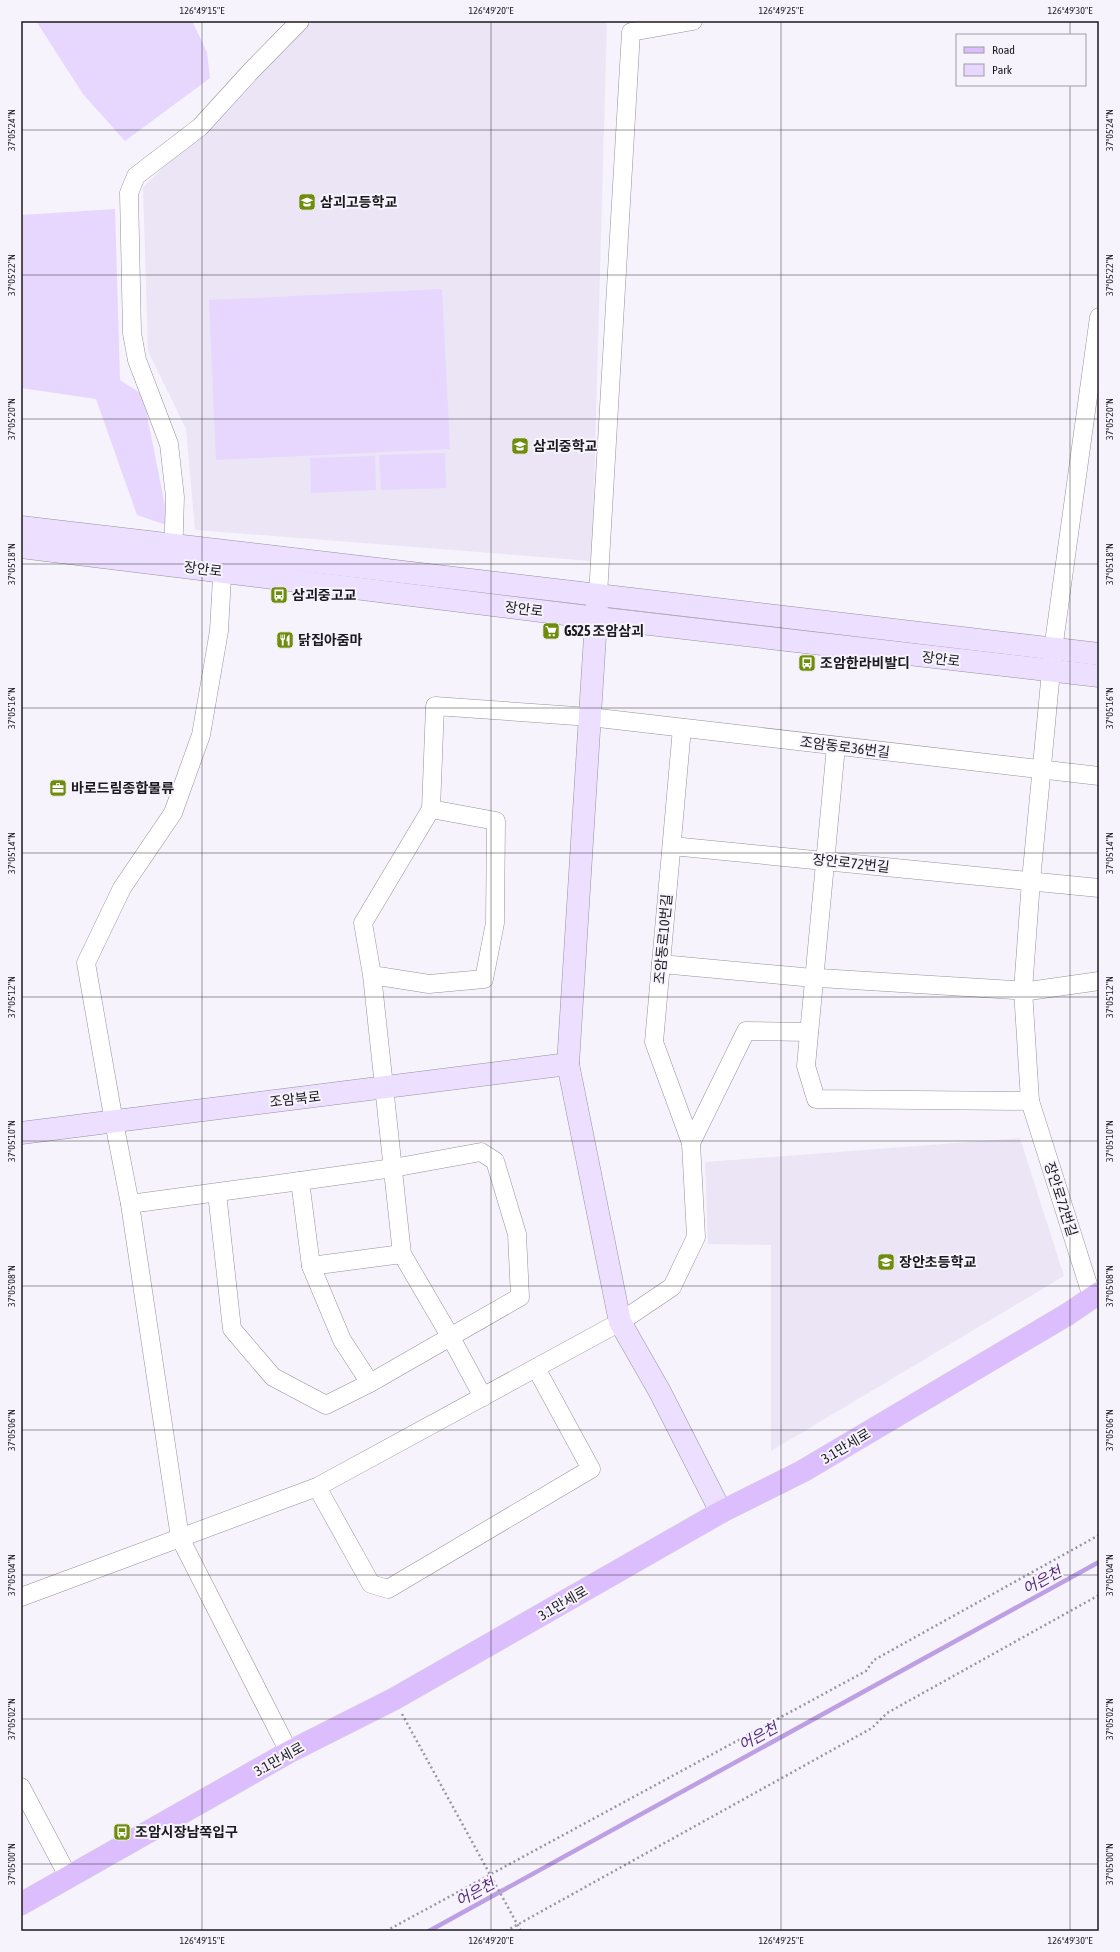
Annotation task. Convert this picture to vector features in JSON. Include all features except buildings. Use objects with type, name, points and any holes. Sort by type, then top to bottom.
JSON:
[{"type":"main road","name":"3.1만세로","points":[[21,1904],[289,1752],[394,1699],[720,1512],[803,1471],[1068,1314],[1095,1295]]},
{"type":"street","points":[[173,555],[175,497],[169,444],[137,360],[132,333],[129,193],[136,176],[200,127],[251,71],[300,21]]},
{"type":"street","points":[[693,21],[631,32],[597,618],[568,1064],[620,1322],[660,1392],[720,1512]]},
{"type":"street","name":"장안로72번길","points":[[1095,1295],[1030,1101],[1023,990],[1031,881],[1043,770],[1053,650],[1099,317]]},
{"type":"street","name":"장안로","points":[[21,527],[173,555],[597,618],[1051,672],[1099,676]]},
{"type":"street","name":"장안로","points":[[21,547],[173,555]]},
{"type":"street","points":[[223,562],[219,631],[201,735],[173,813],[122,888],[86,963],[130,1204],[180,1538],[289,1752]]},
{"type":"street","name":"장안로","points":[[223,562],[598,596],[1053,650],[1099,654]]},
{"type":"street","name":"조암동로36번길","points":[[431,809],[435,706],[590,717],[1099,776]]},
{"type":"street","name":"조암동로10번길","points":[[21,1597],[317,1487],[620,1322],[672,1287],[696,1237],[691,1143],[654,1042],[682,728]]},
{"type":"street","points":[[836,746],[806,1066],[816,1099],[1030,1101]]},
{"type":"street","points":[[372,974],[429,984],[484,979],[495,923],[496,821],[431,809],[363,923],[372,974],[402,1254],[450,1336],[483,1397]]},
{"type":"street","name":"장안로72번길","points":[[672,846],[1099,888]]},
{"type":"street","points":[[661,964],[814,977],[1023,990],[1099,981]]},
{"type":"street","name":"조암동로10번길","points":[[691,1143],[746,1032],[809,1032]]},
{"type":"street","name":"조암북로","points":[[21,1133],[568,1064]]},
{"type":"street","points":[[130,1204],[393,1168],[481,1152],[494,1161],[517,1234],[520,1297],[370,1383],[326,1405],[273,1377],[232,1330],[217,1193]]},
{"type":"street","points":[[300,1181],[311,1266],[342,1340],[370,1383]]},
{"type":"street","points":[[311,1266],[402,1254]]},
{"type":"street","points":[[317,1487],[371,1584],[388,1590],[591,1469],[536,1368]]},
{"type":"street","points":[[21,1788],[69,1878]]},
{"type":"path","points":[[386,1931],[866,1671],[874,1660],[1099,1536]]},
{"type":"path","points":[[506,1931],[872,1728],[887,1713],[1099,1595]]},
{"type":"path","points":[[394,1699],[521,1931]]},
{"type":"shaded area","points":[[312,21],[607,21],[592,561],[195,530],[186,429],[148,351],[143,187],[271,65]]},
{"type":"shaded area","name":"장안초등학교","points":[[1020,1138],[1064,1276],[771,1451],[771,1245],[708,1244],[705,1162]]},
{"type":"green space","points":[[36,21],[192,21],[207,52],[210,78],[125,141],[83,94]]},
{"type":"green space","points":[[115,209],[120,380],[143,395],[169,526],[137,515],[96,399],[21,388],[21,215]]},
{"type":"green space","points":[[442,289],[450,449],[216,460],[209,300]]},
{"type":"green space","points":[[445,453],[446,488],[381,490],[379,455]]},
{"type":"green space","points":[[375,456],[376,490],[311,493],[310,458]]},
{"type":"waterway","name":"어은천","points":[[429,1931],[1099,1562]]},
{"type":"place","name":"삼괴고등학교","points":[[307,202]]},
{"type":"place","name":"삼괴중학교","points":[[520,446]]},
{"type":"place","name":"삼괴중고교","points":[[279,595]]},
{"type":"place","name":"GS25 조암삼괴","points":[[551,631]]},
{"type":"place","name":"닭집아줌마","points":[[285,640]]},
{"type":"place","name":"조암한라비발디","points":[[807,663]]},
{"type":"place","name":"바로드림종합물류","points":[[58,788]]},
{"type":"place","name":"장안초등학교","points":[[886,1262]]},
{"type":"place","name":"조암시장남쪽입구","points":[[122,1832]]}]
